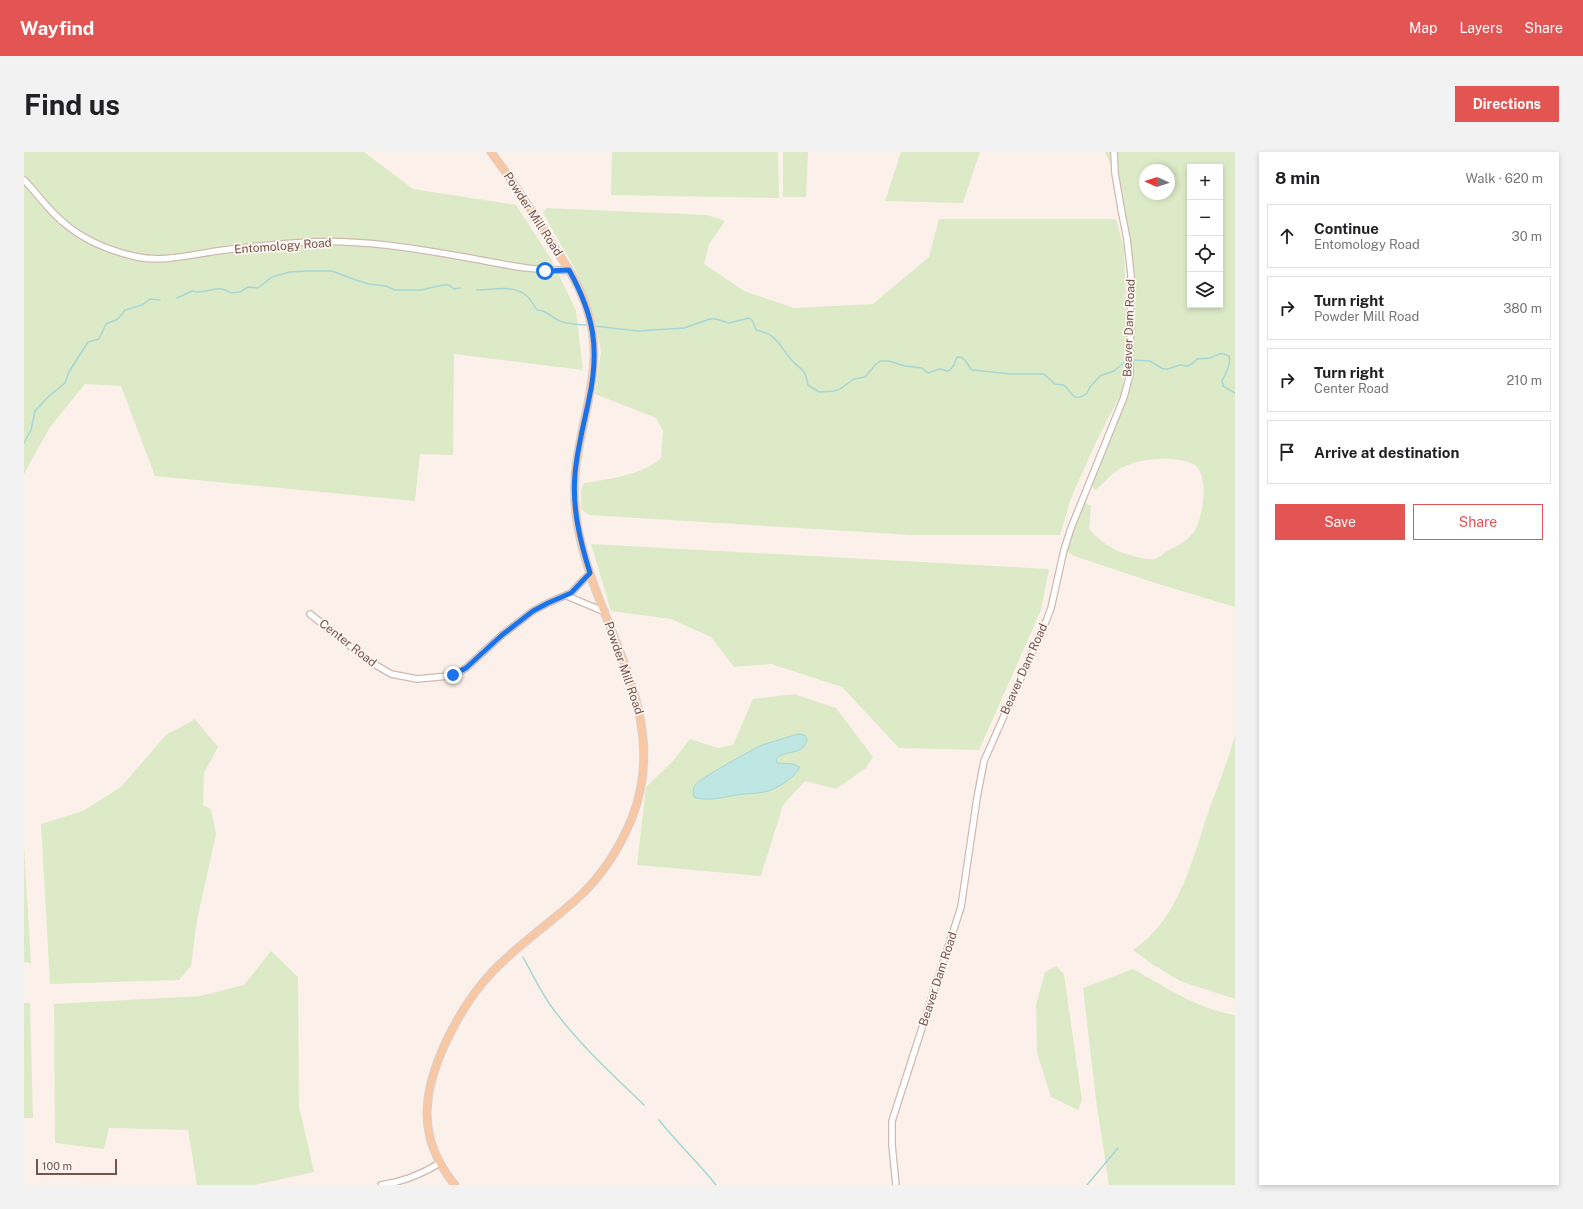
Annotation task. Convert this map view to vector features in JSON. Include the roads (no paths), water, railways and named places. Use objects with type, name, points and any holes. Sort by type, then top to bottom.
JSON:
[{"type":"main road","name":"Powder Mill Road","points":[[455,1185],[440,1163],[428,1132],[426,1113],[434,1068],[456,1022],[469,1001],[494,970],[582,894],[600,874],[617,849],[633,816],[643,772],[644,751],[643,728],[638,704],[632,684],[590,573],[578,525],[574,486],[576,461],[593,373],[593,330],[591,321],[583,297],[569,270],[528,204],[491,152]]},
{"type":"street","name":"Beaver Dam Road","points":[[896,1185],[892,1145],[892,1121],[961,907],[984,761],[1051,608],[1067,540],[1124,397],[1130,374],[1130,254],[1118,194],[1114,152]]},
{"type":"street","name":"Entomology Road","points":[[24,180],[62,222],[75,231],[93,242],[131,256],[143,258],[167,258],[307,242],[330,242],[372,244],[420,250],[532,270],[569,270]]},
{"type":"street","name":"Center Road","points":[[310,614],[381,669],[402,677],[417,679],[453,675],[466,668],[522,619],[548,603],[567,596],[590,573]]},
{"type":"street","points":[[567,596],[605,612]]},
{"type":"street","points":[[381,1185],[416,1176],[440,1163]]},
{"type":"water","points":[[798,734],[804,735],[807,739],[803,748],[784,754],[776,759],[777,763],[793,764],[800,767],[791,778],[783,784],[763,792],[710,799],[694,797],[693,791],[695,785],[716,771],[762,745]]},
{"type":"waterway","points":[[177,298],[192,291],[203,292],[220,289],[231,293],[240,292],[248,287],[258,288],[272,277],[290,272],[306,271],[332,271],[369,284],[386,286],[395,290],[421,290],[443,285],[449,285],[454,289],[460,288]]},
{"type":"waterway","points":[[477,290],[503,288],[515,290],[528,297],[537,310],[544,311],[563,322],[588,325]]},
{"type":"waterway","points":[[24,443],[31,430],[35,411],[48,397],[65,383],[69,372],[88,342],[99,339],[106,324],[118,319],[125,310],[142,305],[150,299],[160,300]]},
{"type":"waterway","points":[[594,326],[638,331],[684,328],[710,319],[716,319],[729,323],[749,318],[752,320],[756,330],[768,334],[776,340],[803,371],[808,385],[819,392],[834,391],[840,389],[854,379],[865,377],[880,361],[889,361],[905,366],[922,368],[928,373],[940,369],[947,371],[950,370],[956,359],[961,357],[972,370],[1011,374],[1044,374],[1055,384],[1064,385],[1074,396],[1079,397],[1087,393],[1090,387],[1100,376],[1114,371],[1128,361]]},
{"type":"waterway","points":[[1132,360],[1150,361],[1163,369],[1168,369],[1180,365],[1187,366],[1192,364],[1197,359],[1210,358],[1219,354],[1229,356],[1228,369],[1222,381],[1223,386],[1235,393]]},
{"type":"waterway","points":[[523,957],[545,997],[564,1023],[597,1059],[644,1105]]},
{"type":"waterway","points":[[659,1120],[716,1185]]},
{"type":"waterway","points":[[1087,1185],[1118,1148]]}]
